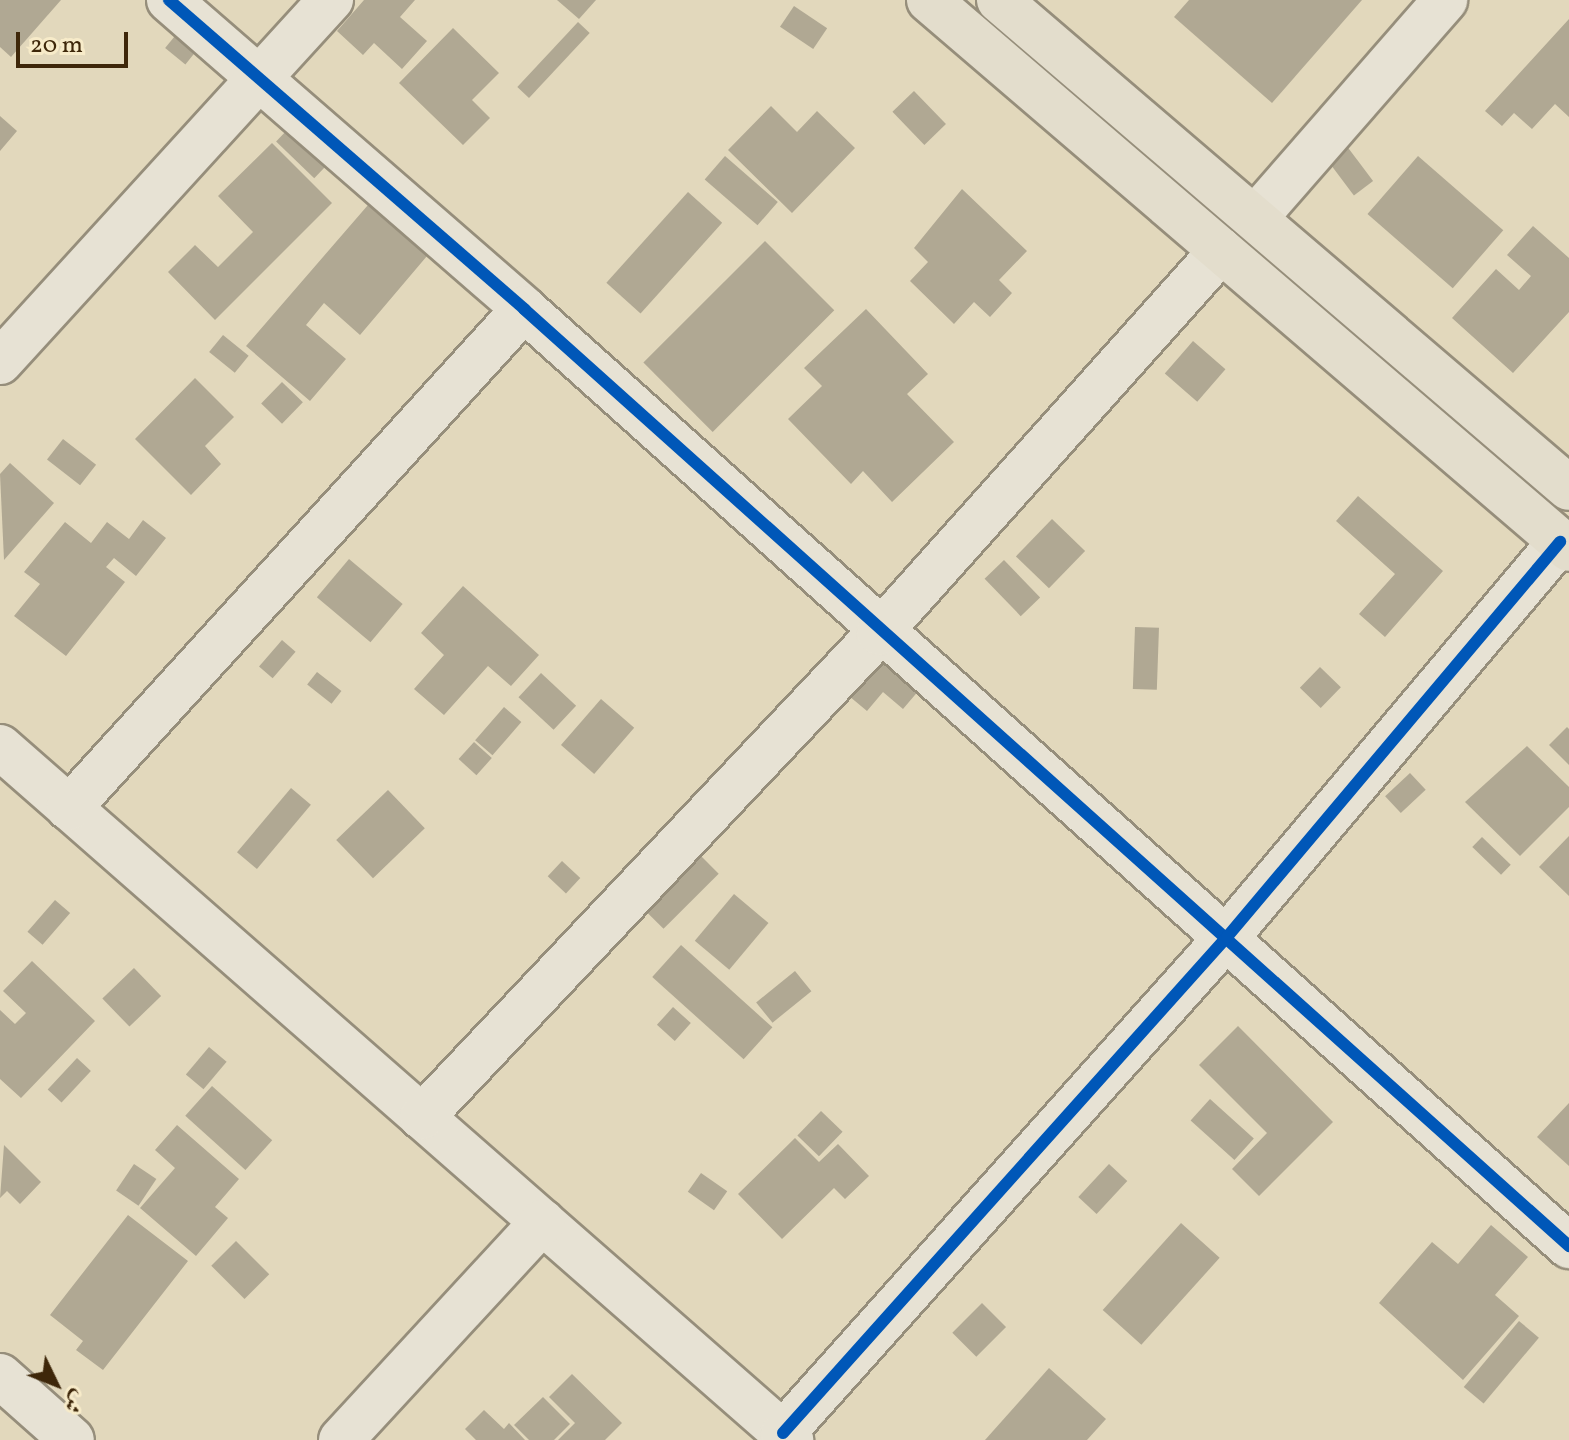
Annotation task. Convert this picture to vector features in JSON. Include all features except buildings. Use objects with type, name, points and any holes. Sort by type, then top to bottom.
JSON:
[{"type":"main road","points":[[929,0],[1565,546]]},
{"type":"main road","points":[[999,0],[1569,488]]},
{"type":"street","points":[[169,0],[524,309],[879,633],[1227,937],[1569,1246]]},
{"type":"street","points":[[0,362],[331,0]]},
{"type":"street","points":[[1256,217],[1442,1]]},
{"type":"street","points":[[422,1117],[879,633],[1221,251]]},
{"type":"street","points":[[69,808],[524,309]]},
{"type":"street","points":[[0,747],[787,1437],[1227,937],[1565,546]]},
{"type":"street","points":[[341,1440],[542,1222]]},
{"type":"street","points":[[0,1376],[72,1440]]},
{"type":"cycle path","points":[[169,0],[524,309],[1569,1246]]},
{"type":"cycle path","points":[[783,1433],[1227,937],[1560,542]]}]
